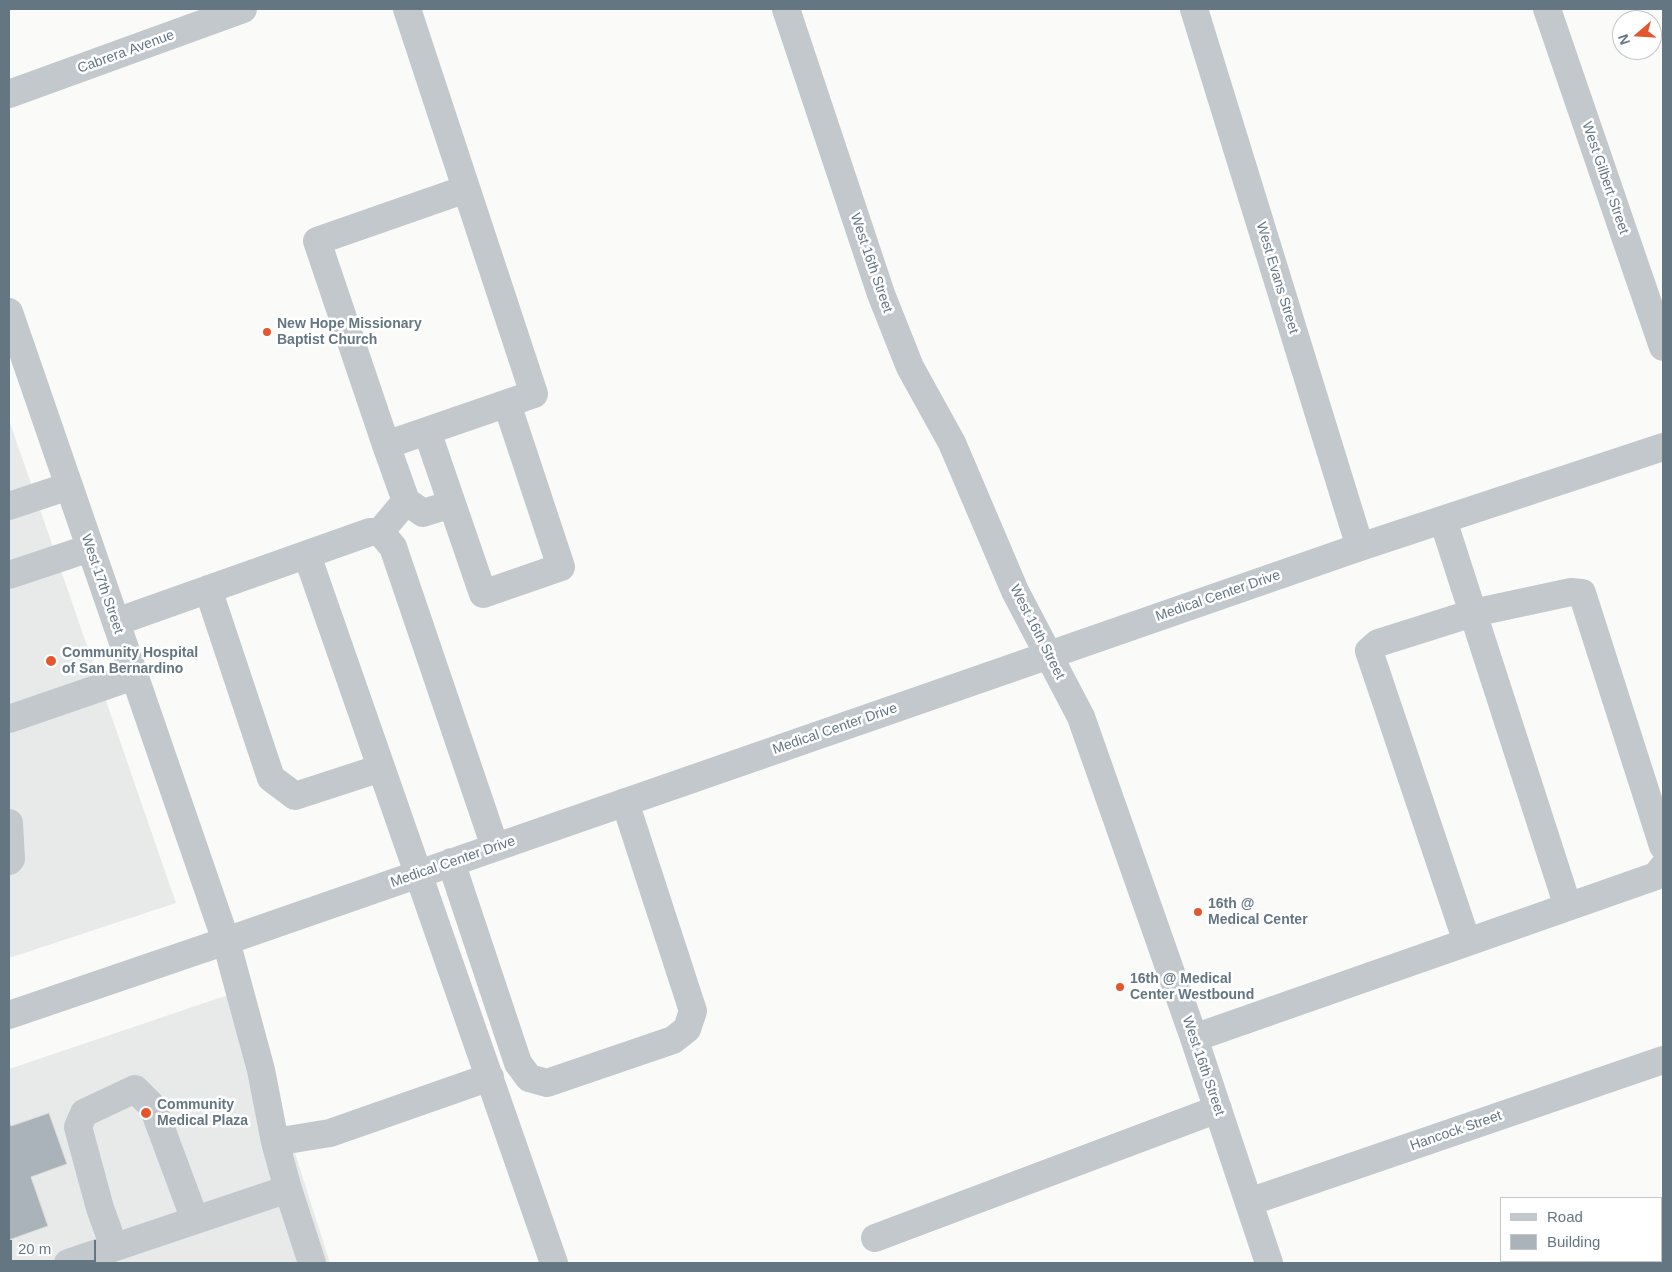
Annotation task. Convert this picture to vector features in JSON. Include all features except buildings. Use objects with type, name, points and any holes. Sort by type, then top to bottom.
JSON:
[{"type":"street","name":"Cabrera Avenue","points":[[9,94],[243,9]]},
{"type":"street","points":[[386,445],[534,394],[407,9]]},
{"type":"street","name":"West 16th Street","points":[[786,9],[881,294],[910,367],[952,443],[1015,591],[1082,717],[1194,1038],[1269,1263]]},
{"type":"street","name":"West Evans Street","points":[[1194,9],[1360,547]]},
{"type":"street","name":"West Gilbert Street","points":[[1548,9],[1663,347]]},
{"type":"street","points":[[452,504],[423,513],[406,501],[317,240],[466,188]]},
{"type":"street","name":"West 17th Street","points":[[9,312],[226,941],[261,1070],[275,1142],[312,1263]]},
{"type":"street","points":[[427,431],[482,594],[562,567],[507,404]]},
{"type":"street","name":"Medical Center Drive","points":[[9,1015],[1360,547],[1663,447]]},
{"type":"street","points":[[9,506],[69,486]]},
{"type":"street","points":[[380,532],[406,501]]},
{"type":"street","points":[[1443,520],[1568,907]]},
{"type":"street","points":[[116,622],[370,532],[380,532],[393,547],[494,848]]},
{"type":"street","points":[[9,575],[90,548]]},
{"type":"street","points":[[307,554],[554,1263]]},
{"type":"street","points":[[208,589],[271,778],[295,796],[382,768]]},
{"type":"street","points":[[1467,942],[1369,652],[1378,643],[1473,613],[1571,592],[1582,593],[1663,846]]},
{"type":"street","points":[[9,719],[134,676]]},
{"type":"street","points":[[451,862],[518,1063],[529,1078],[547,1083],[673,1040],[687,1029],[693,1011],[625,802]]},
{"type":"street","points":[[9,823],[11,859],[9,861]]},
{"type":"street","points":[[1194,1038],[1656,876],[1663,867]]},
{"type":"street","name":"Hancock Street","points":[[1250,1202],[1663,1060]]},
{"type":"street","points":[[275,1142],[330,1133],[490,1078]]},
{"type":"street","points":[[114,1247],[100,1208],[78,1127],[84,1113],[135,1089],[153,1106],[195,1220]]},
{"type":"street","points":[[875,1238],[1218,1110]]},
{"type":"street","points":[[68,1263],[288,1188]]},
{"type":"shaded area","name":"Community Hospital of San Bernardino","points":[[9,420],[176,903],[9,958]]},
{"type":"shaded area","name":"Community Medical Plaza","points":[[243,990],[330,1263],[9,1263],[9,1069]]},
{"type":"place","name":"New Hope Missionary Baptist Church","points":[[267,332]]},
{"type":"place","name":"Community Hospital of San Bernardino","points":[[51,661]]},
{"type":"place","name":"16th @ Medical Center","points":[[1198,912]]},
{"type":"place","name":"16th @ Medical Center Westbound","points":[[1120,987]]},
{"type":"place","name":"Community Medical Plaza","points":[[146,1113]]}]
